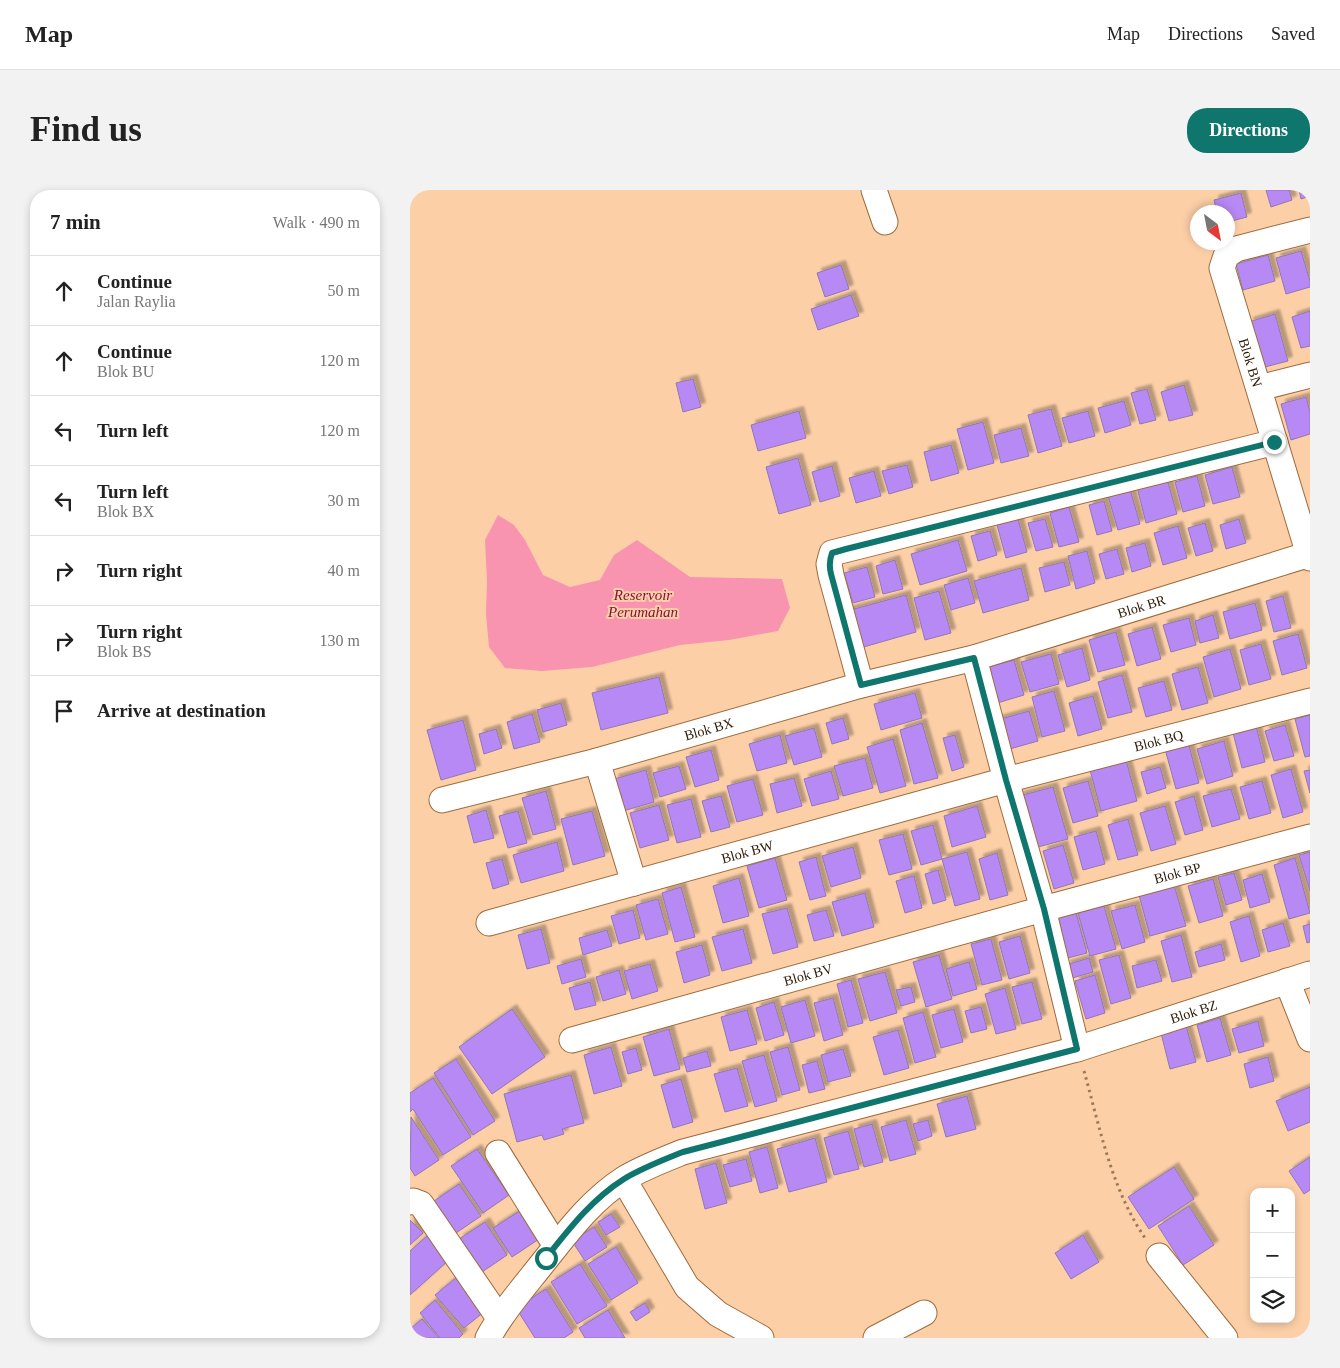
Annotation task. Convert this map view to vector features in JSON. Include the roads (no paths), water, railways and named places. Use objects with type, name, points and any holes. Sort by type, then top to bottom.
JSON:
[{"type":"street","points":[[874,190],[885,222]]},
{"type":"street","name":"Blok BN","points":[[1310,230],[1236,249],[1226,256],[1222,268],[1310,555]]},
{"type":"street","points":[[1259,388],[1310,375]]},
{"type":"street","points":[[861,685],[829,564],[832,553],[1274,442]]},
{"type":"street","name":"Blok BR","points":[[974,658],[1310,555]]},
{"type":"street","points":[[974,658],[1006,780],[1044,909],[1077,1049]]},
{"type":"street","name":"Blok BX","points":[[442,800],[597,761],[861,685],[974,658]]},
{"type":"street","name":"Blok BQ","points":[[1006,780],[1310,701]]},
{"type":"street","points":[[597,761],[634,883]]},
{"type":"street","name":"Blok BW","points":[[489,923],[1006,780]]},
{"type":"street","name":"Blok BP","points":[[1044,909],[1310,837]]},
{"type":"street","name":"Blok BV","points":[[572,1040],[1044,909]]},
{"type":"street","name":"Blok BZ","points":[[493,1328],[556,1246],[590,1206],[624,1180],[655,1163],[683,1152],[1077,1049],[1286,980],[1310,974]]},
{"type":"street","points":[[1286,980],[1310,1040]]},
{"type":"street","points":[[498,1153],[556,1246]]},
{"type":"street","points":[[624,1180],[687,1287],[718,1314],[761,1338]]},
{"type":"street","points":[[410,1202],[422,1204],[493,1328]]},
{"type":"street","points":[[1159,1256],[1225,1338]]},
{"type":"street","points":[[876,1338],[924,1313]]},
{"type":"water","name":"Reservoir Perumahan","points":[[498,515],[514,525],[525,540],[543,575],[570,587],[600,580],[614,555],[637,540],[690,577],[782,579],[790,608],[778,631],[729,640],[680,645],[592,667],[542,671],[505,668],[489,647],[486,614],[485,540]]}]
